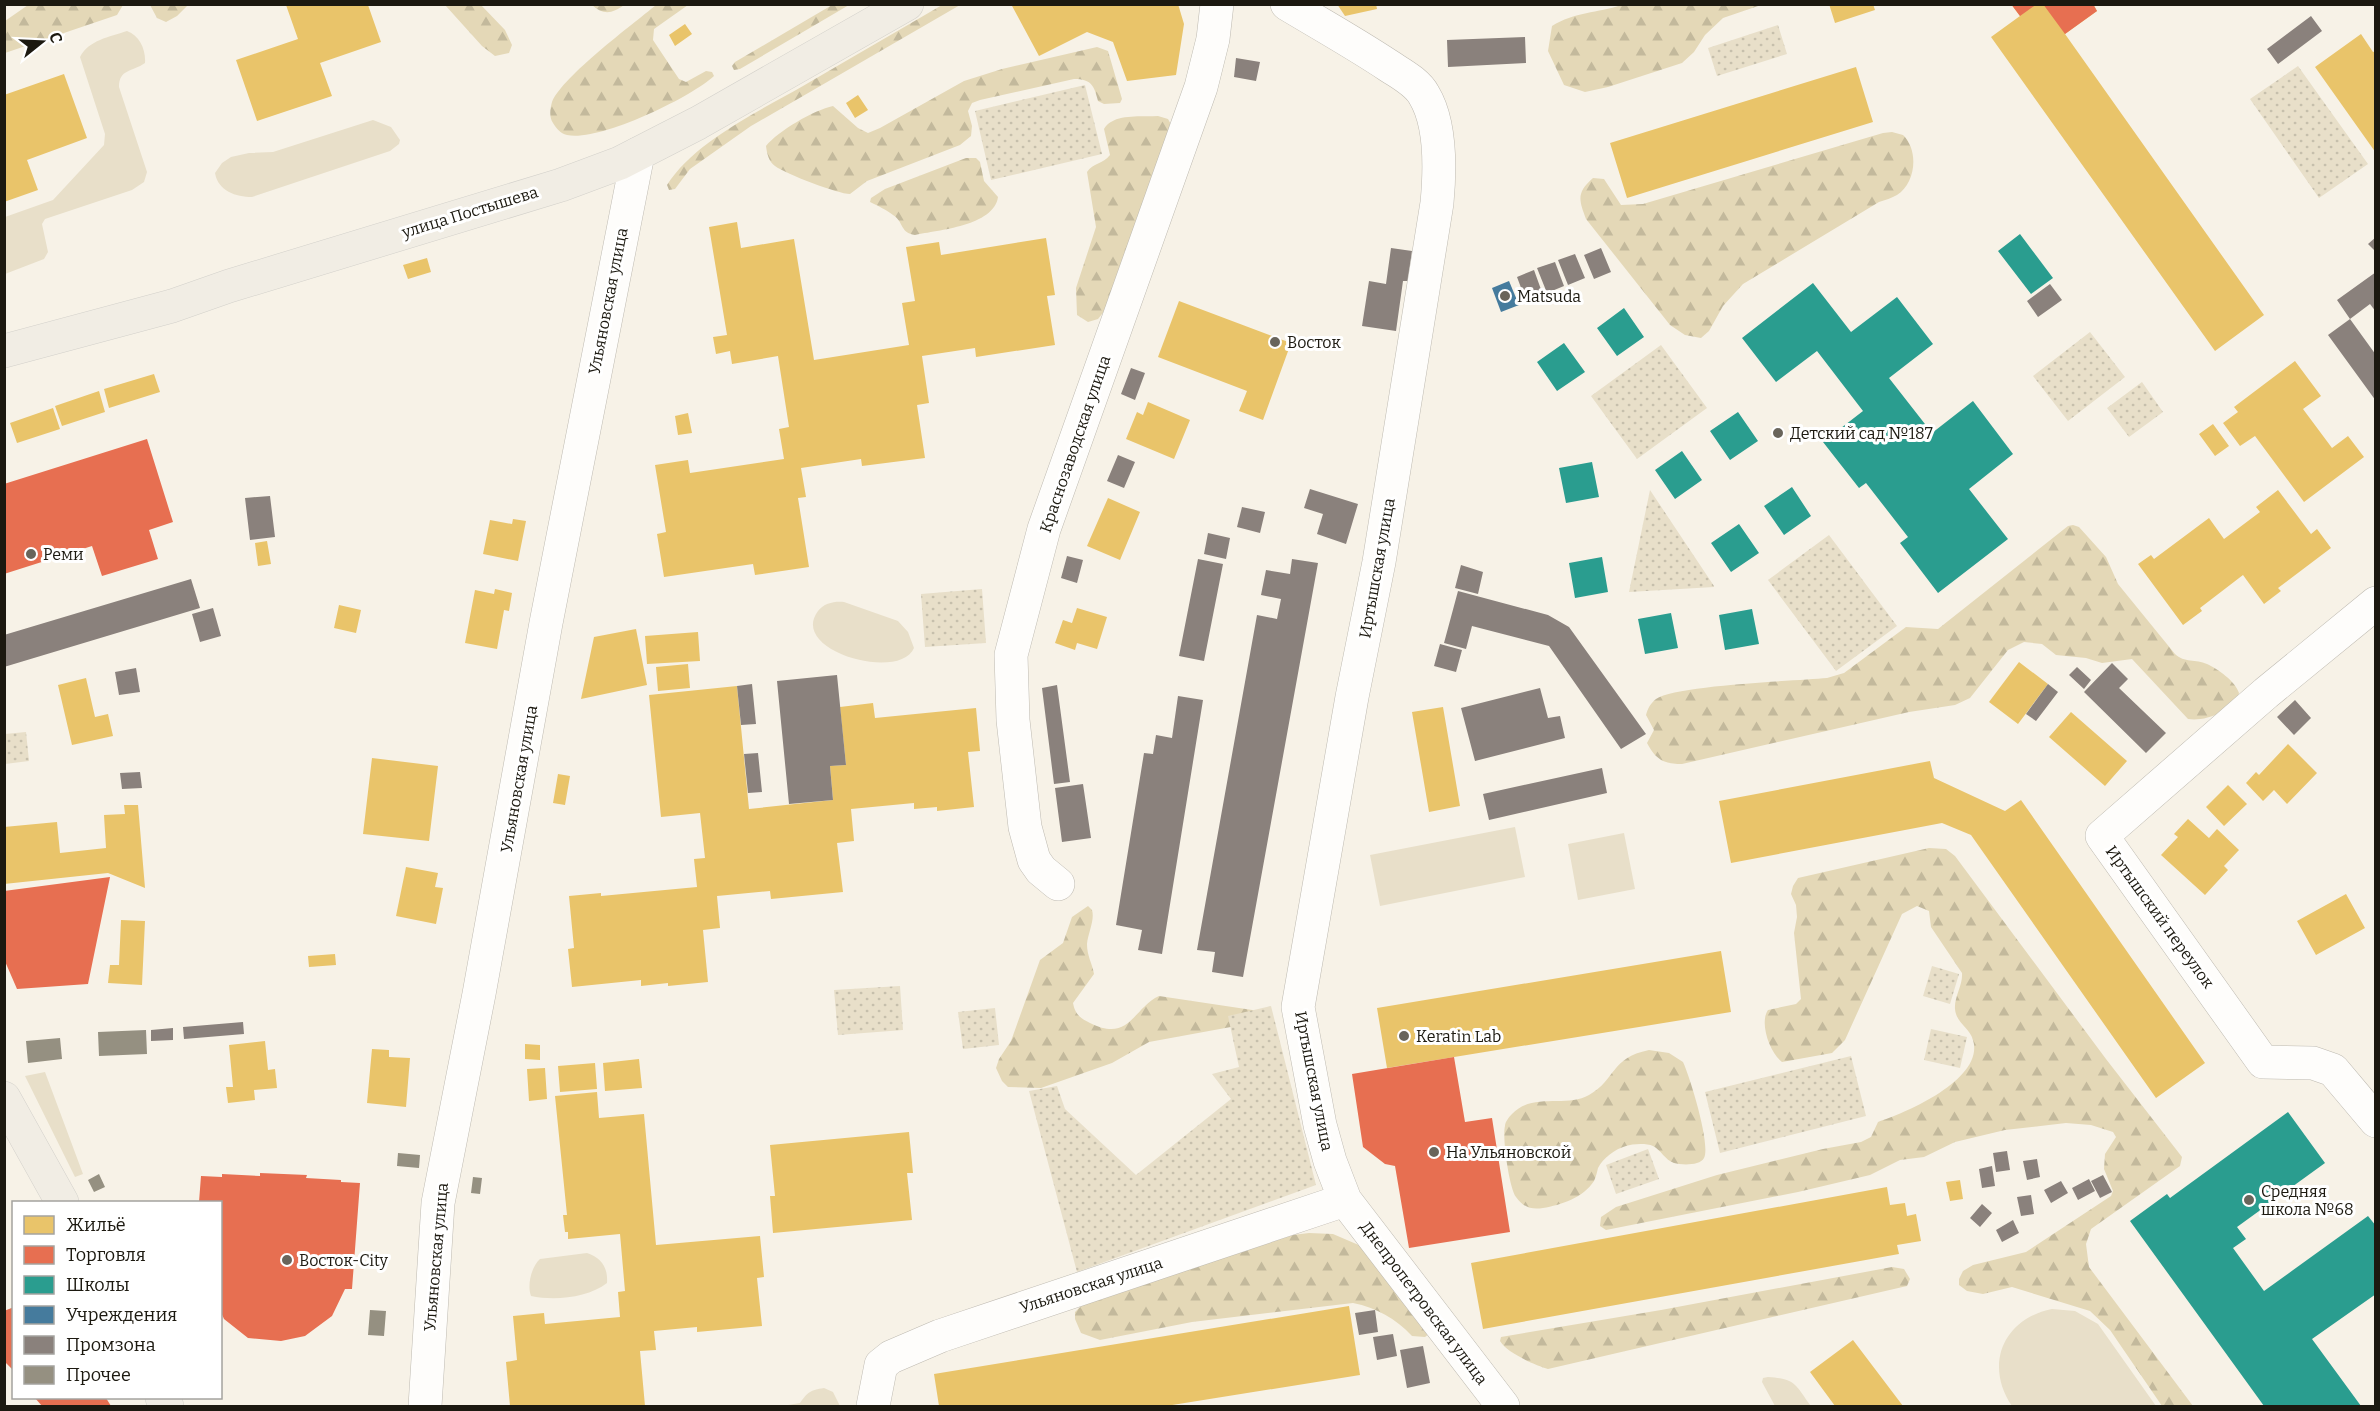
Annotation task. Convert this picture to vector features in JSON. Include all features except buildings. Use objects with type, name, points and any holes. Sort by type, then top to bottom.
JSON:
[{"type":"main road","name":"улица Постышева","points":[[4,351],[172,306],[229,286],[561,184],[638,154],[698,123],[907,4]]},
{"type":"main road","points":[[4,1098],[61,1201]]},
{"type":"street","name":"Краснозаводская улица","points":[[1058,884],[1041,870],[1034,860],[1025,827],[1013,720],[1011,655],[1044,529],[1201,87],[1213,39],[1217,4]]},
{"type":"street","name":"Иртышская улица","points":[[1287,4],[1413,82],[1424,95],[1431,113],[1440,170],[1437,203],[1379,562],[1352,697],[1298,1007],[1320,1125],[1330,1161],[1345,1200]]},
{"type":"street","name":"Ульяновская улица","points":[[425,1407],[438,1203],[479,994],[546,623],[638,154]]},
{"type":"street","name":"Иртышский переулок","points":[[2376,603],[2266,693],[2102,836],[2263,1062],[2313,1063],[2333,1070],[2376,1121]]},
{"type":"street","name":"Ульяновская улица","points":[[873,1407],[881,1365],[891,1357],[940,1336],[1025,1306],[1345,1200]]},
{"type":"street","name":"Днепропетровская улица","points":[[1345,1200],[1503,1407]]},
{"type":"shaded area","points":[[1778,25],[1787,54],[1717,76],[1708,48]]},
{"type":"shaded area","points":[[127,31],[139,40],[145,58],[145,63],[121,77],[119,87],[147,172],[144,182],[132,190],[45,219],[42,224],[48,252],[44,259],[5,274],[5,217],[53,200],[104,145],[105,134],[80,57],[94,43]]},
{"type":"shaded area","points":[[2298,66],[2368,164],[2319,198],[2250,99]]},
{"type":"shaded area","points":[[1085,85],[1102,154],[991,180],[975,111]]},
{"type":"shaded area","points":[[373,120],[391,127],[400,140],[399,144],[390,151],[252,197],[229,192],[217,179],[215,173],[222,163],[231,157],[249,153],[273,152]]},
{"type":"shaded area","points":[[2090,332],[2125,377],[2068,421],[2033,376]]},
{"type":"shaded area","points":[[1661,345],[1707,408],[1637,459],[1591,396]]},
{"type":"shaded area","points":[[2142,382],[2163,412],[2129,437],[2107,408]]},
{"type":"shaded area","points":[[1650,490],[1714,586],[1714,587],[1629,592]]},
{"type":"shaded area","points":[[1829,535],[1897,626],[1836,671],[1768,580]]},
{"type":"shaded area","points":[[982,589],[986,643],[925,647],[921,594]]},
{"type":"shaded area","points":[[833,602],[844,602],[898,621],[908,632],[914,648],[905,658],[889,662],[870,662],[832,649],[818,638],[813,625],[818,611],[823,606]]},
{"type":"shaded area","points":[[26,732],[29,761],[5,764],[5,734]]},
{"type":"shaded area","points":[[1515,827],[1525,877],[1380,906],[1370,855]]},
{"type":"shaded area","points":[[1624,833],[1635,889],[1578,900],[1568,844]]},
{"type":"shaded area","points":[[1932,966],[1959,974],[1950,1004],[1923,996]]},
{"type":"shaded area","points":[[900,986],[903,1030],[838,1035],[834,990]]},
{"type":"shaded area","points":[[1271,1006],[1316,1185],[1077,1272],[1029,1091],[1057,1086],[1065,1109],[1136,1175],[1231,1099],[1212,1074],[1239,1067],[1228,1016]]},
{"type":"shaded area","points":[[995,1008],[999,1045],[963,1049],[958,1012]]},
{"type":"shaded area","points":[[1931,1029],[1967,1037],[1960,1068],[1924,1060]]},
{"type":"shaded area","points":[[1851,1056],[1866,1116],[1720,1153],[1705,1092]]},
{"type":"shaded area","points":[[45,1072],[83,1174],[75,1177],[25,1076]]},
{"type":"shaded area","points":[[1648,1149],[1659,1179],[1616,1194],[1606,1165]]},
{"type":"shaded area","points":[[587,1253],[603,1264],[607,1283],[590,1292],[570,1297],[531,1296],[529,1287],[531,1277],[540,1259]]},
{"type":"shaded area","points":[[2052,1309],[2075,1311],[2098,1324],[2156,1406],[2012,1406],[2000,1375],[1999,1360],[2003,1346],[2010,1333],[2021,1323],[2035,1314]]},
{"type":"shaded area","points":[[1763,1378],[1785,1379],[1794,1384],[1811,1406],[1775,1406],[1762,1382]]},
{"type":"shaded area","points":[[824,1388],[833,1392],[840,1406],[782,1406],[800,1403],[810,1392]]},
{"type":"green space","points":[[150,4],[188,5],[177,16],[166,22],[157,18]]},
{"type":"green space","points":[[28,5],[123,5],[117,15],[5,53],[5,21]]},
{"type":"green space","points":[[445,5],[481,5],[505,30],[512,45],[509,53],[495,56],[482,46]]},
{"type":"green space","points":[[592,5],[624,5],[604,12]]},
{"type":"green space","points":[[656,5],[688,5],[654,29],[653,40],[679,79],[686,82],[706,71],[712,72],[714,76],[665,106],[621,125],[582,135],[567,135],[561,132],[552,121],[550,113],[552,102],[559,91],[583,65]]},
{"type":"green space","points":[[832,5],[849,5],[740,69],[734,70],[732,66],[735,62]]},
{"type":"green space","points":[[942,5],[960,5],[751,126],[690,169],[675,189],[669,190],[667,185],[679,169],[710,141]]},
{"type":"green space","points":[[1621,5],[1761,5],[1723,18],[1705,35],[1694,52],[1682,63],[1585,92],[1564,85],[1548,51],[1552,26],[1577,15]]},
{"type":"green space","points":[[1097,47],[1108,51],[1122,99],[1120,103],[1104,104],[1098,101],[1091,84],[1084,80],[1074,79],[980,100],[972,103],[968,111],[972,126],[971,136],[960,145],[867,181],[850,194],[824,187],[781,170],[773,164],[768,155],[766,146],[779,134],[807,116],[825,108],[833,106],[858,128],[868,133],[964,81],[1002,69]]},
{"type":"green space","points":[[1158,116],[1168,119],[1173,128],[1106,309],[1098,319],[1088,322],[1077,315],[1076,288],[1096,227],[1087,172],[1110,155],[1104,129],[1108,124],[1121,118]]},
{"type":"green space","points":[[1892,132],[1903,135],[1908,141],[1913,157],[1911,175],[1903,190],[1879,202],[1743,284],[1723,306],[1709,331],[1701,338],[1685,335],[1670,325],[1586,219],[1582,207],[1581,193],[1593,178],[1604,179],[1621,205],[1643,204]]},
{"type":"green space","points":[[966,158],[976,158],[980,162],[984,181],[998,197],[994,207],[976,220],[964,225],[915,235],[904,230],[891,213],[870,202],[871,198],[885,189]]},
{"type":"green space","points":[[2068,526],[2079,527],[2106,557],[2118,584],[2175,654],[2182,659],[2211,666],[2234,684],[2239,693],[2231,705],[2210,717],[2188,719],[2132,659],[2102,663],[2086,658],[2056,655],[2042,644],[2024,642],[2008,650],[1970,698],[1955,705],[1909,712],[1682,764],[1661,760],[1647,743],[1654,730],[1646,715],[1649,706],[1656,699],[1687,690],[1827,678],[1844,673],[1906,627],[1938,629]]},
{"type":"green space","points":[[1929,848],[1946,849],[1955,856],[2182,1157],[2180,1166],[2091,1229],[2086,1244],[2089,1267],[2193,1406],[2162,1406],[2110,1330],[2090,1311],[2012,1287],[1983,1294],[1967,1291],[1959,1285],[1963,1271],[1973,1265],[2026,1252],[2111,1196],[2113,1191],[2104,1169],[2105,1154],[2116,1137],[2113,1132],[2091,1125],[2066,1123],[2005,1130],[1955,1142],[1924,1157],[1900,1160],[1870,1175],[1798,1192],[1606,1230],[1600,1226],[1601,1217],[1616,1207],[1717,1175],[1861,1142],[1871,1137],[1878,1122],[1924,1102],[1956,1081],[1967,1068],[1974,1054],[1973,1040],[1958,1018],[1955,1009],[1962,973],[1931,927],[1929,911],[1917,906],[1902,914],[1845,1040],[1832,1053],[1782,1062],[1773,1052],[1765,1030],[1768,1010],[1796,1004],[1801,999],[1794,933],[1797,917],[1796,905],[1791,894],[1798,878]]},
{"type":"green space","points":[[1088,906],[1092,910],[1093,918],[1087,948],[1094,974],[1073,1003],[1077,1013],[1083,1019],[1103,1028],[1114,1029],[1130,1022],[1150,1001],[1159,996],[1259,1011],[1258,1022],[1149,1042],[1112,1063],[1041,1088],[1008,1087],[1002,1081],[996,1068],[1011,1041],[1040,960],[1063,943],[1072,917]]},
{"type":"green space","points":[[1649,1050],[1669,1053],[1683,1062],[1695,1096],[1705,1140],[1702,1161],[1677,1164],[1668,1160],[1653,1146],[1629,1145],[1606,1157],[1598,1168],[1594,1181],[1578,1196],[1564,1203],[1535,1209],[1521,1203],[1513,1192],[1504,1140],[1506,1123],[1510,1117],[1520,1107],[1529,1104],[1580,1099],[1589,1095],[1598,1089],[1627,1058]]},
{"type":"green space","points":[[1333,1234],[1361,1246],[1430,1333],[1425,1337],[1412,1336],[1385,1315],[1353,1303],[1192,1322],[1100,1340],[1081,1333],[1075,1319],[1075,1312],[1084,1303],[1293,1235]]},
{"type":"green space","points":[[1892,1267],[1904,1269],[1910,1279],[1907,1286],[1548,1369],[1515,1354],[1500,1341],[1501,1337]]},
{"type":"place","name":"Matsuda","points":[[1505,296]]},
{"type":"place","name":"Восток","points":[[1275,342]]},
{"type":"place","name":"Детский сад №187","points":[[1778,433]]},
{"type":"place","name":"Реми","points":[[31,554]]},
{"type":"place","name":"Keratin Lab","points":[[1404,1036]]},
{"type":"place","name":"На Ульяновской","points":[[1434,1152]]},
{"type":"place","name":"Средняя школа №68","points":[[2249,1200]]},
{"type":"place","name":"Восток-City","points":[[287,1260]]}]
